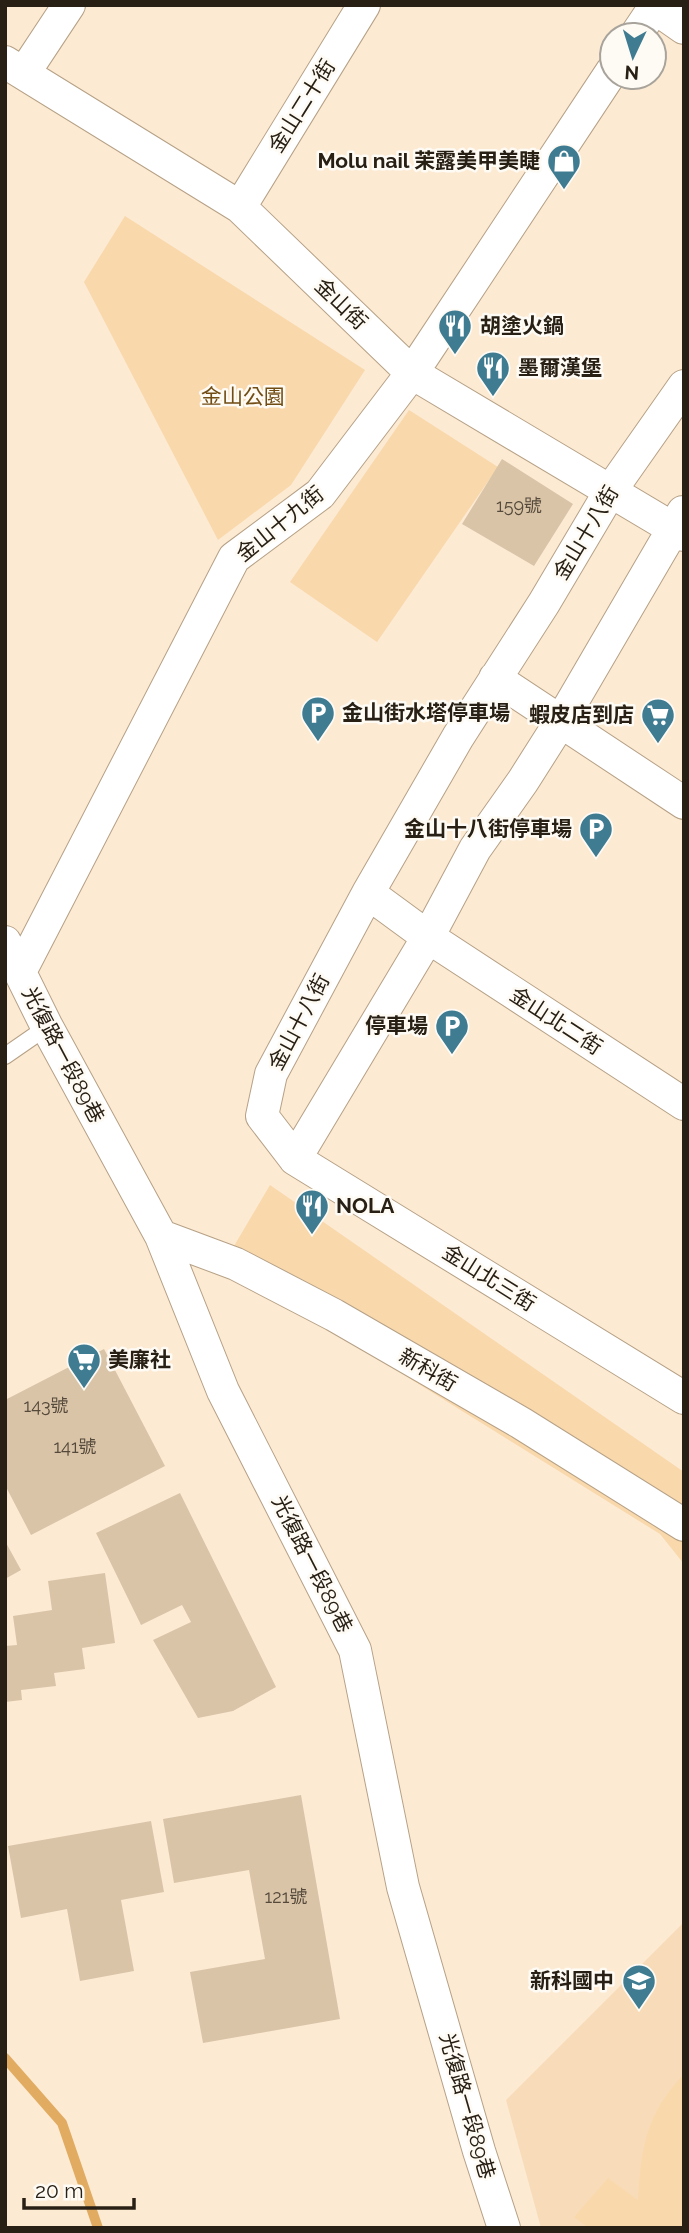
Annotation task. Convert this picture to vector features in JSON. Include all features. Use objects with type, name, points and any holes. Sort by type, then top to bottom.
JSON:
[{"type":"street","points":[[15,68],[69,5]]},
{"type":"street","name":"金山二十街","points":[[240,206],[364,5]]},
{"type":"street","points":[[652,6],[684,27]]},
{"type":"street","name":"金山街","points":[[15,68],[240,206],[412,373],[611,490],[680,525]]},
{"type":"street","name":"金山十九街","points":[[20,972],[234,558],[320,494],[412,373],[599,91]]},
{"type":"street","name":"金山十八街","points":[[295,1159],[262,1116],[271,1074],[368,893],[458,737],[544,603],[611,490],[684,386]]},
{"type":"street","points":[[295,1159],[428,937],[475,849],[561,721],[680,525]]},
{"type":"street","points":[[495,678],[684,803]]},
{"type":"street","name":"金山北二街","points":[[368,893],[428,937],[684,1104]]},
{"type":"street","name":"光復路一段89巷","points":[[5,942],[47,1027],[161,1236],[223,1391],[355,1650],[402,1887],[504,2228]]},
{"type":"street","name":"金山北三街","points":[[295,1159],[684,1398]]},
{"type":"street","name":"新科街","points":[[161,1236],[236,1264],[334,1315],[521,1423],[684,1525]]},
{"type":"lane","points":[[5,1056],[47,1027]]},
{"type":"shaded area","name":"新科國中","points":[[684,1922],[684,2228],[541,2228],[506,2100]]},
{"type":"green space","name":"金山公園","points":[[125,216],[365,370],[291,485],[218,540],[84,282]]},
{"type":"green space","points":[[409,410],[498,467],[377,642],[290,582]]},
{"type":"green space","points":[[270,1185],[684,1472],[684,1564],[660,1534],[224,1263]]},
{"type":"green space","points":[[684,2074],[684,2228],[588,2228],[574,2217],[608,2178],[638,2200],[641,2164],[648,2132],[661,2103]]},
{"type":"building","points":[[502,459],[573,504],[534,566],[462,524]]},
{"type":"building","points":[[104,1349],[165,1466],[31,1535],[5,1485],[5,1400]]},
{"type":"building","points":[[180,1493],[276,1687],[233,1711],[198,1718],[153,1640],[191,1622],[182,1605],[141,1625],[96,1533]]},
{"type":"building","points":[[5,1541],[21,1570],[5,1579]]},
{"type":"building","points":[[105,1573],[115,1643],[82,1648],[85,1669],[54,1673],[56,1686],[21,1690],[22,1700],[5,1702],[5,1646],[17,1645],[13,1616],[52,1610],[48,1581]]},
{"type":"building","points":[[301,1795],[340,2019],[203,2043],[190,1972],[265,1959],[249,1870],[174,1883],[163,1819]]},
{"type":"building","points":[[151,1821],[164,1892],[121,1900],[134,1971],[80,1981],[67,1909],[21,1918],[8,1846]]},
{"type":"waterway","points":[[5,2058],[62,2123],[98,2228]]},
{"type":"place","name":"Molu nail 茉露美甲美睫","points":[[564,191]]},
{"type":"place","name":"胡塗火鍋","points":[[455,356]]},
{"type":"place","name":"墨爾漢堡","points":[[493,398]]},
{"type":"place","name":"金山街水塔停車場","points":[[318,743]]},
{"type":"place","name":"蝦皮店到店","points":[[658,745]]},
{"type":"place","name":"金山十八街停車場","points":[[596,859]]},
{"type":"place","name":"停車場","points":[[452,1056]]},
{"type":"place","name":"NOLA","points":[[312,1236]]},
{"type":"place","name":"美廉社","points":[[84,1390]]},
{"type":"place","name":"新科國中","points":[[639,2011]]}]
